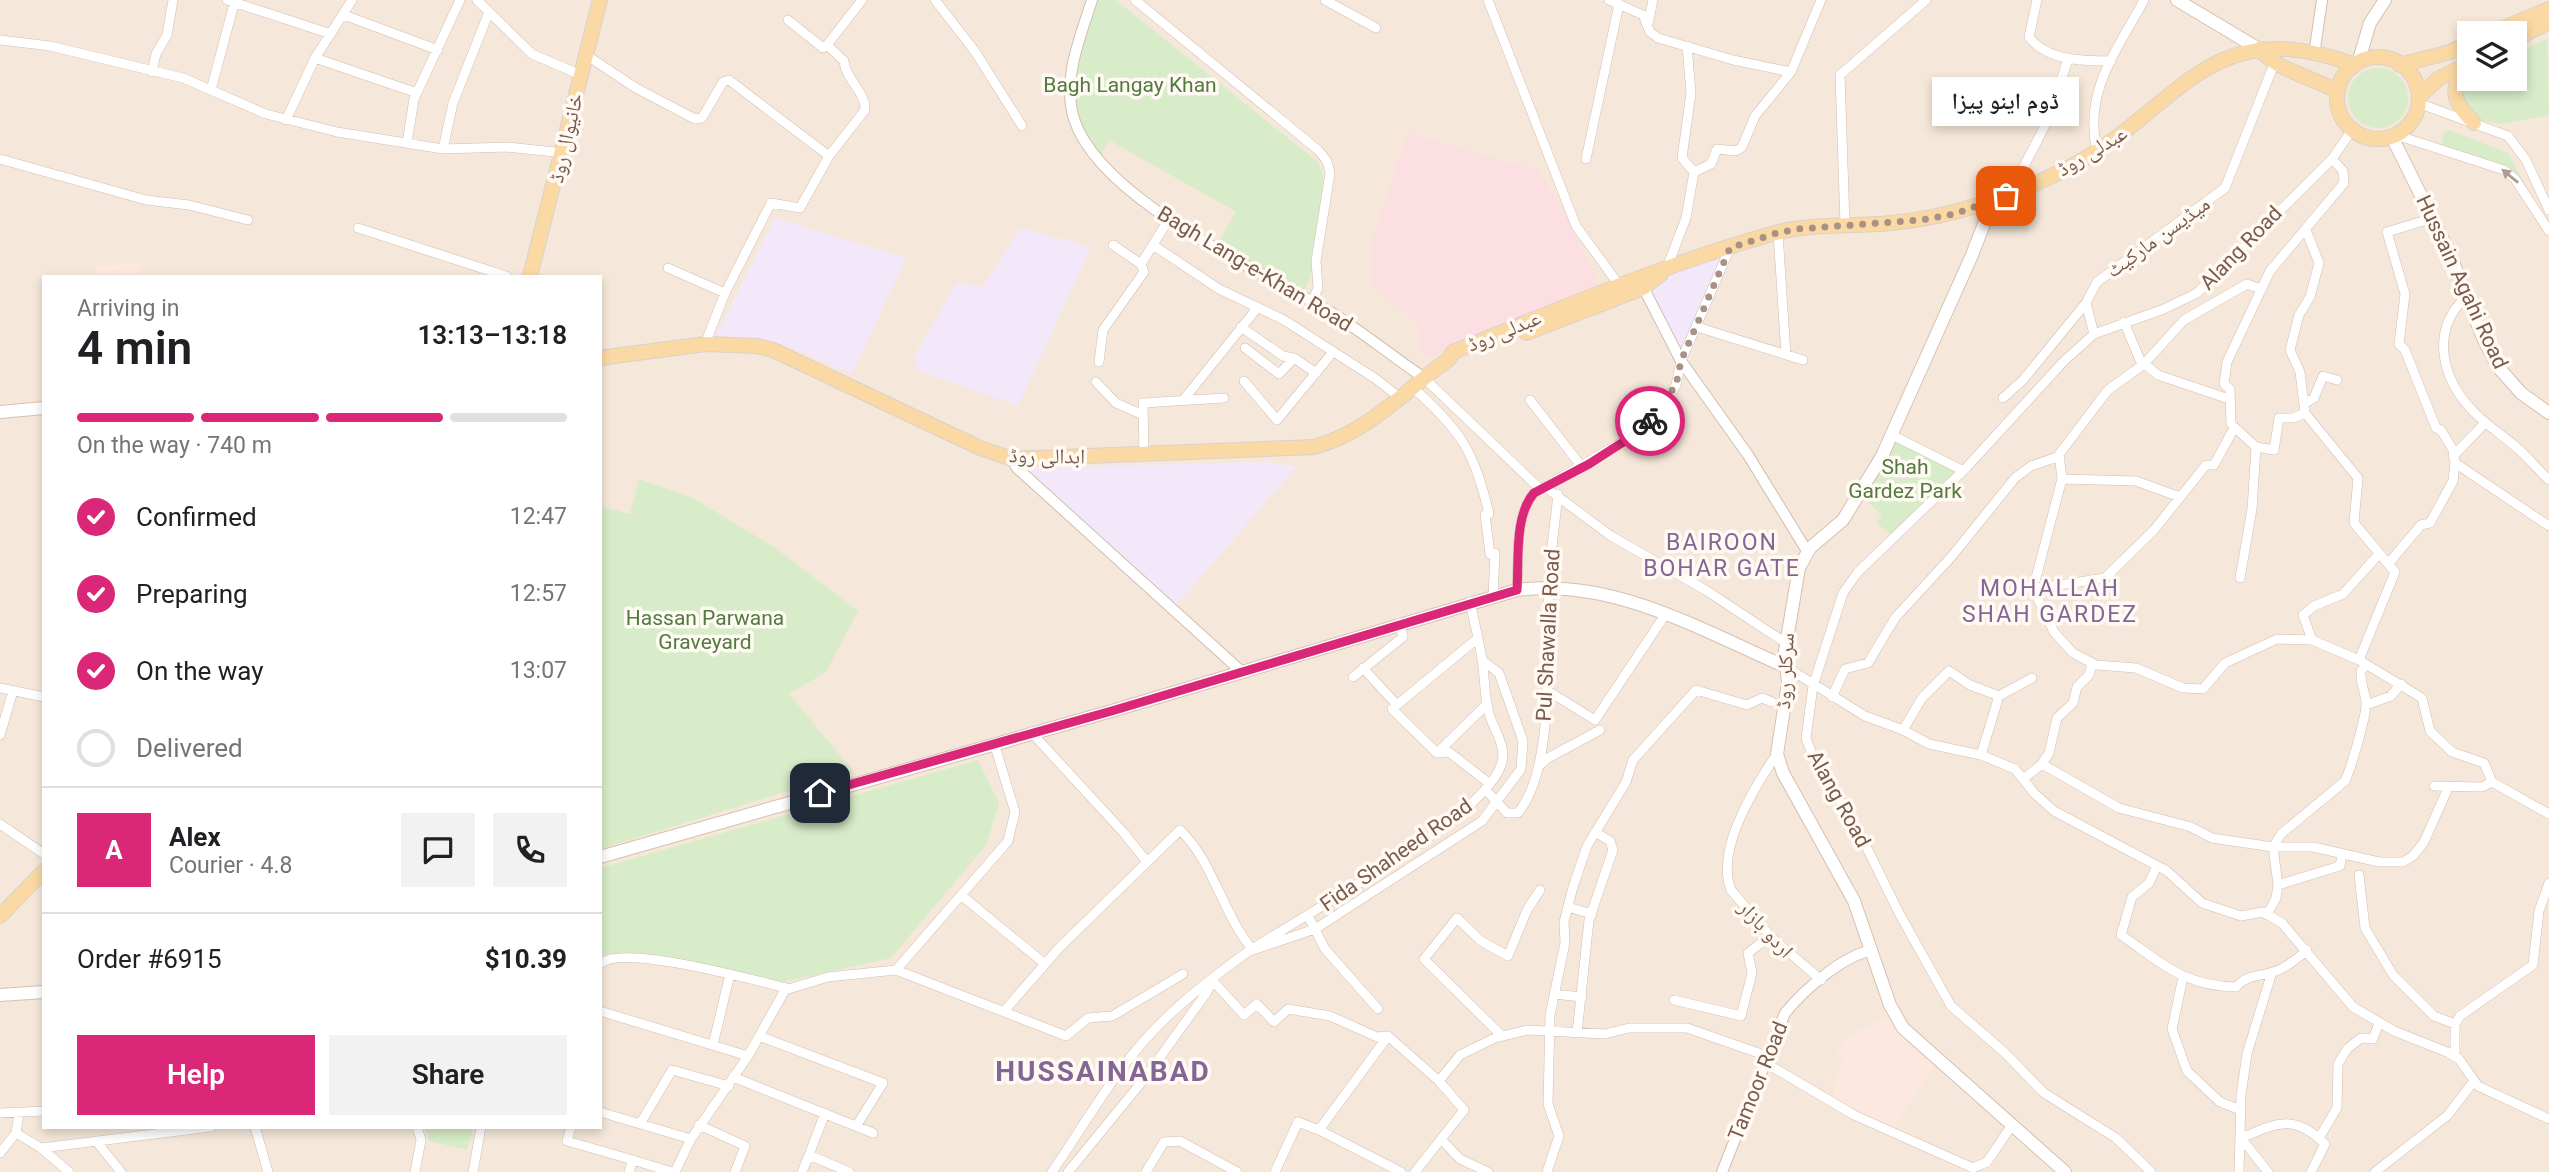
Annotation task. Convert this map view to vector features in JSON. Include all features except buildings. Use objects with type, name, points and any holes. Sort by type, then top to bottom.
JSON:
[{"type":"main road","name":"خانیوال روڈ","points":[[530,275],[564,153],[600,0]]},
{"type":"main road","points":[[2177,0],[2259,49],[2274,64],[2319,80],[2338,92]]},
{"type":"main road","points":[[2385,0],[2370,23],[2356,64],[2343,77],[2338,92],[2340,113],[2352,130],[2367,138],[2394,136],[2412,122],[2418,100],[2438,79],[2457,69]]},
{"type":"main road","points":[[2520,21],[2549,9]]},
{"type":"main road","points":[[2527,33],[2549,22]]},
{"type":"main road","name":"عبدلی روڈ","points":[[1449,359],[1665,270],[1777,233],[1921,220],[1984,204],[2028,187],[2097,151],[2216,61],[2274,46],[2356,64]]},
{"type":"main road","points":[[2400,65],[2457,49]]},
{"type":"main road","points":[[2356,64],[2379,58],[2400,65],[2411,75],[2418,100]]},
{"type":"main road","points":[[2457,80],[2455,89],[2461,109],[2474,123]]},
{"type":"main road","name":"Hussain Agahi Road","points":[[2394,136],[2498,367],[2521,393],[2549,413]]},
{"type":"main road","points":[[1807,551],[1843,520],[1862,492],[1892,435],[1964,276],[1986,219],[1984,204]]},
{"type":"main road","name":"ابدالی روڈ","points":[[602,358],[705,344],[772,350],[980,448],[1012,459],[1144,456],[1314,447],[1357,431],[1449,359]]},
{"type":"main road","points":[[0,412],[42,408]]},
{"type":"main road","name":"سرکلر روڈ","points":[[1777,754],[1788,683],[1784,666],[1786,643],[1794,590],[1807,551]]},
{"type":"main road","points":[[602,856],[1517,590],[1549,586],[1607,593],[1784,666]]},
{"type":"main road","points":[[1777,754],[1783,773],[1854,901],[1890,1005],[1903,1028],[2065,1172]]},
{"type":"main road","points":[[0,916],[42,873]]},
{"type":"main road","points":[[0,928],[42,885]]},
{"type":"main road","points":[[0,995],[42,992]]},
{"type":"street","points":[[152,72],[156,54],[167,35],[173,0]]},
{"type":"street","points":[[286,120],[315,58],[352,0]]},
{"type":"street","points":[[407,144],[417,93],[460,0]]},
{"type":"street","points":[[477,0],[531,54],[581,75]]},
{"type":"street","points":[[788,20],[823,48],[862,0]]},
{"type":"street","points":[[935,0],[974,51],[1022,126]]},
{"type":"street","name":"Bagh Lang-e-Khan Road","points":[[1092,0],[1073,59],[1069,92],[1074,118],[1085,144],[1107,172],[1169,219],[1312,302],[1418,382],[1543,488],[1558,494],[1611,537],[1707,591],[1786,643]]},
{"type":"street","points":[[1135,0],[1318,149],[1327,161],[1330,173],[1316,261],[1318,288],[1312,302]]},
{"type":"street","points":[[1325,0],[1376,28]]},
{"type":"street","points":[[1488,0],[1576,226],[1623,289]]},
{"type":"street","points":[[1647,26],[1653,0]]},
{"type":"street","points":[[1695,172],[1711,164],[1717,149],[1740,149],[1755,116],[1791,72],[1821,0]]},
{"type":"street","points":[[1845,225],[1840,75],[1926,0]]},
{"type":"street","points":[[2036,0],[2029,37],[2036,44],[2068,59],[2111,61]]},
{"type":"street","points":[[2097,151],[2091,128],[2093,102],[2111,61],[2144,0]]},
{"type":"street","points":[[2314,55],[2322,0]]},
{"type":"street","points":[[211,90],[232,1],[331,34]]},
{"type":"street","points":[[1586,159],[1614,2],[1643,15],[1647,26],[1658,38],[1791,72]]},
{"type":"street","points":[[443,149],[450,113],[489,12]]},
{"type":"street","points":[[344,15],[438,50]]},
{"type":"street","points":[[0,40],[50,46],[183,78],[286,120],[443,149],[507,147],[564,153]]},
{"type":"street","points":[[705,344],[726,293],[771,203],[800,208],[829,156],[866,105],[844,70],[844,61],[827,45]]},
{"type":"street","points":[[1687,46],[1691,93],[1682,158],[1695,172]]},
{"type":"street","points":[[586,55],[636,88],[695,119],[702,118],[723,82],[729,80],[829,156]]},
{"type":"street","points":[[315,58],[417,93]]},
{"type":"street","points":[[2028,187],[2022,168],[2050,117],[2068,59]]},
{"type":"street","name":"میڈیسن مارکیٹ","points":[[2003,398],[2024,380],[2086,303],[2097,282],[2154,243],[2225,188],[2274,64]]},
{"type":"street","points":[[2418,100],[2508,136],[2526,160],[2549,210]]},
{"type":"street","name":"Alang Road","points":[[2151,1172],[2116,1138],[2044,1093],[2004,1052],[1951,1006],[1899,913],[1860,834],[1812,754],[1806,738],[1813,686],[1843,593],[1858,572],[1962,470],[2047,377],[2094,334],[2164,309],[2197,293],[2332,159],[2352,130]]},
{"type":"street","points":[[2394,136],[2504,170],[2515,179],[2549,231]]},
{"type":"street","points":[[0,159],[146,200],[189,205],[248,220]]},
{"type":"street","points":[[2332,159],[2343,171],[2344,183],[2275,264],[2227,362],[2224,384],[2230,389],[2229,416],[2234,428],[2256,447],[2274,450],[2279,418],[2293,418],[2304,409],[2314,398],[2323,376],[2337,380]]},
{"type":"street","points":[[1665,270],[1686,218],[1695,172]]},
{"type":"street","points":[[2389,564],[2421,525],[2430,523],[2453,481],[2454,459],[2448,439],[2436,428],[2405,350],[2399,344],[2404,294],[2387,232],[2433,218]]},
{"type":"street","points":[[1141,264],[1169,219]]},
{"type":"street","points":[[358,228],[503,275]]},
{"type":"street","points":[[2267,915],[2276,898],[2278,885],[2273,846],[2281,834],[2345,781],[2366,705],[2360,682],[2362,663],[2395,572],[2354,523],[2358,478],[2304,409],[2300,372],[2290,350],[2299,315],[2309,297],[2319,263],[2306,230]]},
{"type":"street","points":[[1777,233],[1786,355]]},
{"type":"street","points":[[1099,362],[1101,334],[1144,272],[1141,264],[1114,245]]},
{"type":"street","points":[[1153,245],[1219,289],[1284,320],[1376,379],[1400,398]]},
{"type":"street","points":[[1517,590],[1528,500],[1648,423],[1676,385],[1681,361],[1730,248]]},
{"type":"street","points":[[668,268],[726,293]]},
{"type":"street","points":[[1640,282],[1681,361],[1748,455],[1807,551]]},
{"type":"street","points":[[1832,697],[1845,669],[1868,663],[1895,618],[1952,556],[2015,478],[2031,466],[2049,461],[2059,454],[2108,390],[2144,364],[2184,320],[2247,284],[2252,283],[2261,289]]},
{"type":"street","points":[[2466,297],[2453,308],[2444,330],[2442,351],[2455,388],[2485,423],[2515,446],[2549,481]]},
{"type":"street","points":[[2086,303],[2094,334]]},
{"type":"street","points":[[1184,399],[1258,307]]},
{"type":"street","points":[[2124,322],[2132,346],[2144,364],[2167,379],[2229,399]]},
{"type":"street","points":[[1241,327],[1283,356],[1294,358],[1316,373]]},
{"type":"street","points":[[1697,327],[1802,360]]},
{"type":"street","points":[[1245,348],[1279,374],[1294,358]]},
{"type":"street","points":[[1244,381],[1277,420],[1333,352]]},
{"type":"street","points":[[1096,382],[1116,403],[1142,414]]},
{"type":"street","points":[[1418,382],[1457,431],[1477,466],[1489,514],[1485,515],[1490,554],[1494,553],[1493,596]]},
{"type":"street","points":[[1144,456],[1142,414],[1145,402],[1224,398]]},
{"type":"street","points":[[1530,400],[1582,467]]},
{"type":"street","points":[[2454,459],[2485,423]]},
{"type":"street","points":[[2033,589],[2105,578],[2154,530],[2206,465],[2214,465],[2234,428]]},
{"type":"street","points":[[1892,435],[1962,470]]},
{"type":"street","points":[[2240,578],[2252,509],[2256,447]]},
{"type":"street","points":[[2059,454],[2062,479],[2033,589],[2054,632],[2073,653],[2092,664],[2136,668],[2154,678],[2196,691],[2203,689],[2225,663],[2259,645],[2277,639],[2312,640],[2362,663],[2422,698],[2430,731],[2452,752],[2484,764],[2492,782],[2549,814]]},
{"type":"street","points":[[1012,459],[1017,468],[1241,672]]},
{"type":"street","points":[[2454,459],[2549,526]]},
{"type":"street","points":[[2062,479],[2136,481],[2180,497]]},
{"type":"street","name":"Pul Shawalla Road","points":[[1496,802],[1507,813],[1518,813],[1538,767],[1548,691],[1549,586],[1558,494]]},
{"type":"street","points":[[2312,640],[2303,615],[2314,606],[2343,594],[2379,554]]},
{"type":"street","name":"Fida Shaheed Road","points":[[1052,1172],[1135,1052],[1179,1006],[1252,950],[1408,851],[1457,815],[1488,787],[1503,759],[1487,704],[1483,661],[1470,602]]},
{"type":"street","points":[[1548,691],[1595,720],[1665,615]]},
{"type":"street","points":[[1353,677],[1403,637],[1399,623]]},
{"type":"street","points":[[1478,638],[1392,709],[1437,753],[1449,752],[1488,787],[1496,802]]},
{"type":"street","points":[[1005,1010],[1045,964],[1180,830],[1194,842],[1237,931],[1252,950],[1315,929],[1482,821],[1521,769],[1523,741],[1499,674],[1483,661]]},
{"type":"street","points":[[2023,779],[2042,764],[2049,753],[2057,718],[2073,703],[2077,687],[2089,675],[2092,664]]},
{"type":"street","points":[[1784,666],[1865,716],[1903,730],[1929,744],[1982,755],[2015,769],[2054,811],[2157,866],[2202,903],[2241,916],[2263,912],[2282,923],[2353,1007],[2379,1023],[2455,1057],[2473,1082],[2549,1119]]},
{"type":"street","points":[[1363,668],[1397,705]]},
{"type":"street","points":[[1903,730],[1922,698],[1949,671],[1970,685],[2000,696]]},
{"type":"street","points":[[1982,755],[2000,696],[2032,678]]},
{"type":"street","points":[[2366,705],[2390,696],[2401,684]]},
{"type":"street","points":[[0,688],[42,697]]},
{"type":"street","points":[[1547,1172],[1559,1136],[1548,1104],[1554,993],[1565,943],[1564,922],[1587,846],[1626,782],[1633,760],[1696,690],[1747,705],[1762,698],[1772,702]]},
{"type":"street","points":[[0,735],[13,691]]},
{"type":"street","points":[[1437,753],[1487,704]]},
{"type":"street","points":[[1538,767],[1548,758],[1600,730]]},
{"type":"street","points":[[1031,732],[1147,862]]},
{"type":"street","points":[[895,970],[1008,841],[1015,813],[994,743]]},
{"type":"street","name":"اردو بازار","points":[[1777,754],[1758,782],[1727,862],[1731,890],[1770,936],[1821,980]]},
{"type":"street","points":[[2042,764],[2125,810],[2191,827],[2212,838],[2273,846],[2313,847],[2379,862],[2403,862],[2413,856],[2424,842],[2448,788]]},
{"type":"street","points":[[2434,786],[2482,786],[2492,782]]},
{"type":"street","points":[[0,824],[42,853]]},
{"type":"street","points":[[1577,1033],[1592,914],[1613,850],[1610,841],[1595,832]]},
{"type":"street","points":[[2278,885],[2340,866],[2342,855]]},
{"type":"street","points":[[2157,866],[2149,883],[2132,897],[2121,935],[2183,977],[2196,983],[2236,987],[2250,976],[2273,972],[2292,963],[2307,950]]},
{"type":"street","points":[[2359,876],[2365,929],[2393,975],[2434,1016],[2455,1024]]},
{"type":"street","points":[[2455,1024],[2533,965],[2539,911],[2549,883]]},
{"type":"street","points":[[1502,1036],[1424,959],[1457,918],[1481,941],[1508,956],[1527,910],[1540,890]]},
{"type":"street","points":[[961,895],[1045,964]]},
{"type":"street","points":[[1568,907],[1592,914]]},
{"type":"street","points":[[1308,916],[1325,949],[1378,1009]]},
{"type":"street","points":[[1674,1000],[1741,1016],[1752,973],[1748,953],[1770,936]]},
{"type":"street","name":"Tamoor Road","points":[[1722,1172],[1785,1013],[1798,998],[1851,958],[1872,950]]},
{"type":"street","points":[[602,963],[610,958],[675,962],[787,988],[828,977],[895,970],[1005,1010],[1066,1036],[1088,1018],[1112,1016],[1183,974]]},
{"type":"street","points":[[2239,1172],[2241,1110],[2247,1054],[2273,972]]},
{"type":"street","points":[[713,1045],[730,974]]},
{"type":"street","points":[[2183,977],[2172,1029],[2187,1071],[2220,1102],[2241,1110]]},
{"type":"street","points":[[1068,1172],[1145,1078],[1207,992],[1212,980],[1244,1015],[1257,1004],[1274,1021],[1288,1009],[1316,1013],[1377,1037],[1388,1036],[1439,1081],[1464,1110],[1415,1172]]},
{"type":"street","points":[[570,1129],[567,1141],[674,1172],[699,1125],[729,1086],[787,988]]},
{"type":"street","points":[[1554,993],[1583,997]]},
{"type":"street","points":[[602,1014],[748,1056]]},
{"type":"street","points":[[2319,1138],[2337,1108],[2338,1064],[2347,1049],[2361,1038],[2373,1039],[2379,1023]]},
{"type":"street","points":[[2455,1024],[2455,1057]]},
{"type":"street","points":[[1439,1081],[1460,1055],[1502,1036],[1527,1030],[1605,1034],[1629,1028],[1686,1028],[1766,1059],[1854,1115],[1973,1168],[1987,1162],[2012,1125]]},
{"type":"street","points":[[759,1036],[883,1083],[857,1125]]},
{"type":"street","points":[[1319,1130],[1388,1036]]},
{"type":"street","points":[[640,1124],[672,1070],[729,1086]]},
{"type":"street","points":[[733,1077],[873,1133]]},
{"type":"street","points":[[2375,1172],[2448,1115],[2473,1082]]},
{"type":"street","points":[[0,1114],[42,1111]]},
{"type":"street","points":[[802,1172],[825,1112]]},
{"type":"street","points":[[602,1113],[691,1139]]},
{"type":"street","points":[[0,1153],[16,1133],[19,1114]]},
{"type":"street","points":[[1275,1172],[1298,1122],[1401,1172]]},
{"type":"street","points":[[2241,1138],[2278,1123],[2304,1126],[2325,1144],[2311,1172]]},
{"type":"street","points":[[699,1125],[745,1146],[734,1172]]},
{"type":"street","points":[[41,1148],[195,1129]]},
{"type":"street","points":[[257,1129],[268,1172]]},
{"type":"street","points":[[415,1172],[421,1140],[418,1129]]},
{"type":"street","points":[[473,1172],[481,1129]]},
{"type":"street","points":[[16,1133],[41,1148],[69,1172]]},
{"type":"street","points":[[2241,1138],[2268,1172]]},
{"type":"street","points":[[1441,1139],[1460,1159],[1488,1172]]},
{"type":"street","points":[[96,1141],[121,1172]]},
{"type":"street","points":[[1146,1172],[1164,1142],[1180,1141],[1237,1172]]},
{"type":"street","points":[[809,1155],[849,1172]]},
{"type":"street","points":[[629,1172],[633,1160]]},
{"type":"street","points":[[1210,1172],[1215,1162]]},
{"type":"shaded area","points":[[0,0],[2549,0],[2549,1172],[0,1172]]},
{"type":"shaded area","points":[[1407,133],[1539,171],[1568,218],[1598,285],[1425,359],[1416,322],[1372,284],[1374,234]]},
{"type":"shaded area","points":[[775,218],[906,258],[852,374],[781,343],[716,335]]},
{"type":"shaded area","points":[[1020,228],[1091,247],[1018,406],[921,372],[913,358],[957,282],[983,287]]},
{"type":"shaded area","points":[[1736,246],[1687,362],[1643,288],[1668,267]]},
{"type":"shaded area","points":[[139,263],[140,275],[95,275],[95,266]]},
{"type":"shaded area","points":[[1268,462],[1296,467],[1174,608],[1025,468]]},
{"type":"shaded area","points":[[1894,1012],[1938,1060],[1890,1132],[1835,1104],[1834,1093],[1838,1072],[1845,1061],[1837,1052],[1848,1037]]},
{"type":"green space","name":"Bagh Langay Khan","points":[[1092,0],[1116,0],[1319,163],[1324,181],[1310,279],[1301,295],[1216,246],[1236,212],[1109,140],[1098,161],[1071,105],[1073,59]]},
{"type":"green space","points":[[2547,39],[2549,115],[2502,124],[2477,120],[2461,96],[2462,91],[2527,91],[2527,48]]},
{"type":"green space","points":[[2378,68],[2395,73],[2403,81],[2408,98],[2403,115],[2395,123],[2378,128],[2361,123],[2353,115],[2348,98],[2353,81],[2361,73]]},
{"type":"green space","points":[[2449,130],[2508,153],[2542,215],[2521,181],[2442,145],[2443,133]]},
{"type":"green space","name":"Shah Gardez Park","points":[[1892,435],[1962,470],[1893,537],[1876,522],[1882,515],[1860,495]]},
{"type":"green space","name":"Hassan Parwana Graveyard","points":[[639,479],[693,498],[774,547],[858,611],[826,672],[789,694],[853,771],[602,848],[602,507],[630,514]]},
{"type":"green space","points":[[978,760],[999,803],[987,844],[891,958],[783,982],[647,954],[602,955],[602,867]]},
{"type":"green space","points":[[426,1129],[472,1129],[467,1150],[429,1141]]},
{"type":"way so far","points":[[1650,421],[1676,385],[1681,361],[1730,248],[1798,229],[1888,224],[1954,214],[2006,196]]},
{"type":"place","name":"ڈوم اینو پیزا","points":[[2006,196]]},
{"type":"district","name":"BAIROON BOHAR GATE","points":[[1722,555]]},
{"type":"district","name":"MOHALLAH SHAH GARDEZ","points":[[2050,601]]},
{"type":"district","name":"HUSSAINABAD","points":[[1103,1071]]},
{"type":"route","points":[[820,793],[1115,710],[1405,621],[1517,590],[1520,540],[1528,500],[1534,493],[1589,464],[1631,437],[1650,421]]}]
